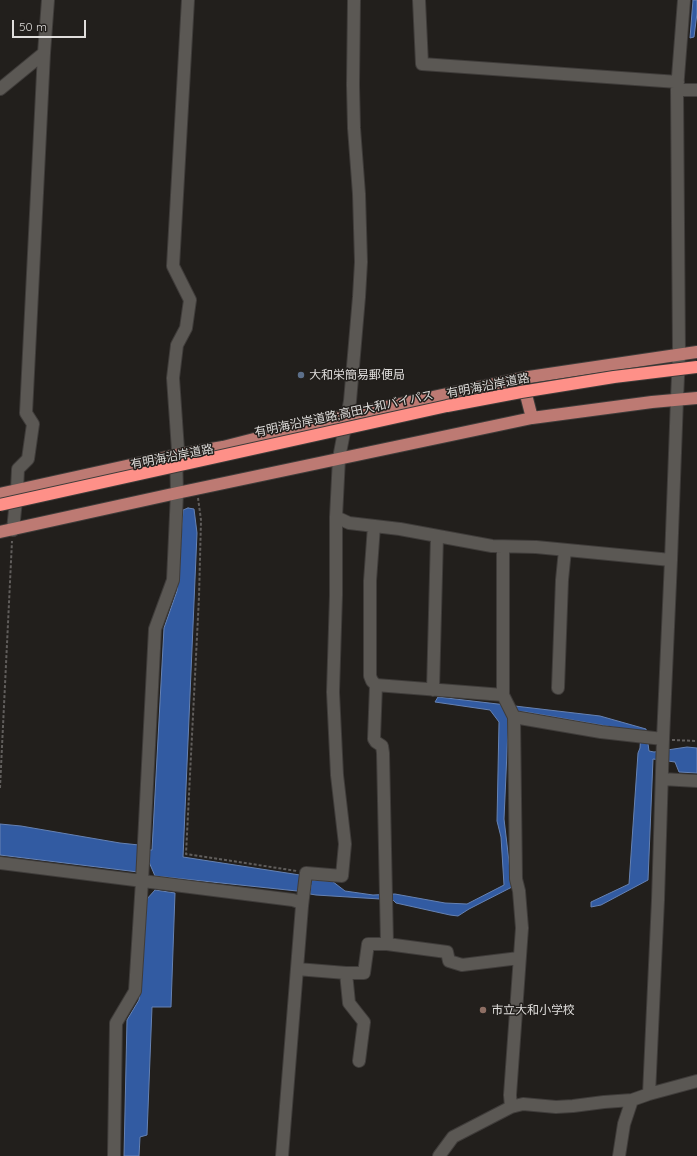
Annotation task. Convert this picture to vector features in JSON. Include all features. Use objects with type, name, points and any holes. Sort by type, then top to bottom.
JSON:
[{"type":"highway","name":"有明海沿岸道路;高田大和バイパス","points":[[0,505],[477,400],[614,377],[697,368]]},
{"type":"main road","name":"有明海沿岸道路","points":[[0,494],[176,455],[223,447],[348,414],[522,378],[697,352]]},
{"type":"main road","points":[[522,378],[532,418]]},
{"type":"main road","points":[[0,532],[177,492],[532,418],[677,399],[697,398]]},
{"type":"street","points":[[13,530],[18,469],[28,459],[32,424],[26,414],[48,0]]},
{"type":"street","points":[[114,1156],[116,1023],[135,991],[155,629],[173,580],[177,492],[176,455],[178,450],[173,378],[174,359],[177,345],[186,328],[190,300],[173,266],[188,0]]},
{"type":"street","points":[[282,1156],[306,873],[342,876],[345,844],[337,775],[333,692],[338,458],[348,414],[359,297],[359,194],[354,128],[353,86],[354,0]]},
{"type":"street","points":[[419,0],[422,64],[678,86],[697,90]]},
{"type":"street","points":[[649,1092],[680,354],[678,86],[684,0]]},
{"type":"street","points":[[0,89],[44,53]]},
{"type":"street","points":[[336,517],[349,523],[400,529],[492,546],[536,547],[671,560]]},
{"type":"street","points":[[374,526],[370,581],[370,676],[372,681],[376,685],[503,695]]},
{"type":"street","points":[[432,690],[437,536]]},
{"type":"street","points":[[503,547],[503,695],[514,717],[516,879],[519,891],[522,928],[511,1102]]},
{"type":"street","points":[[558,688],[562,580],[565,550]]},
{"type":"street","points":[[376,685],[374,739],[382,746],[383,753],[387,944]]},
{"type":"street","points":[[514,717],[601,732],[663,739]]},
{"type":"street","points":[[662,779],[697,781]]},
{"type":"street","points":[[0,863],[293,900],[299,902],[302,906]]},
{"type":"street","points":[[297,970],[364,973],[368,944],[387,944],[447,952],[449,961],[462,965],[519,958]]},
{"type":"street","points":[[346,973],[349,1003],[364,1022],[359,1061]]},
{"type":"street","points":[[439,1156],[453,1137],[511,1102],[556,1107],[632,1100],[649,1092],[697,1081]]},
{"type":"street","points":[[619,1156],[624,1124],[632,1100]]},
{"type":"path","points":[[197,488],[201,520],[199,597],[186,854],[306,873]]},
{"type":"path","points":[[0,788],[13,530]]},
{"type":"path","points":[[663,739],[697,741]]},
{"type":"water","points":[[693,0],[697,0],[697,13],[694,37],[690,38]]},
{"type":"water","points":[[188,508],[194,509],[197,533],[183,857],[300,875],[301,880],[332,881],[345,891],[373,895],[395,894],[445,903],[467,904],[504,885],[501,837],[497,821],[499,722],[490,710],[435,702],[438,697],[600,716],[646,729],[649,751],[654,752],[687,747],[697,748],[697,773],[679,772],[675,762],[653,759],[648,880],[601,905],[591,907],[591,902],[629,884],[638,753],[640,748],[641,732],[526,712],[507,711],[508,729],[504,819],[512,887],[458,916],[396,903],[391,898],[380,899],[310,894],[311,885],[300,883],[297,891],[155,876],[149,862],[142,861],[138,872],[0,855],[0,824],[139,845],[139,850],[152,850],[164,628],[177,591],[183,510]]},
{"type":"water","points":[[155,890],[175,893],[171,1007],[152,1007],[147,1135],[140,1137],[139,1156],[124,1156],[127,1020],[139,1000],[146,900]]},
{"type":"place","name":"大和栄簡易郵便局","points":[[301,375]]},
{"type":"place","name":"市立大和小学校","points":[[483,1010]]}]
